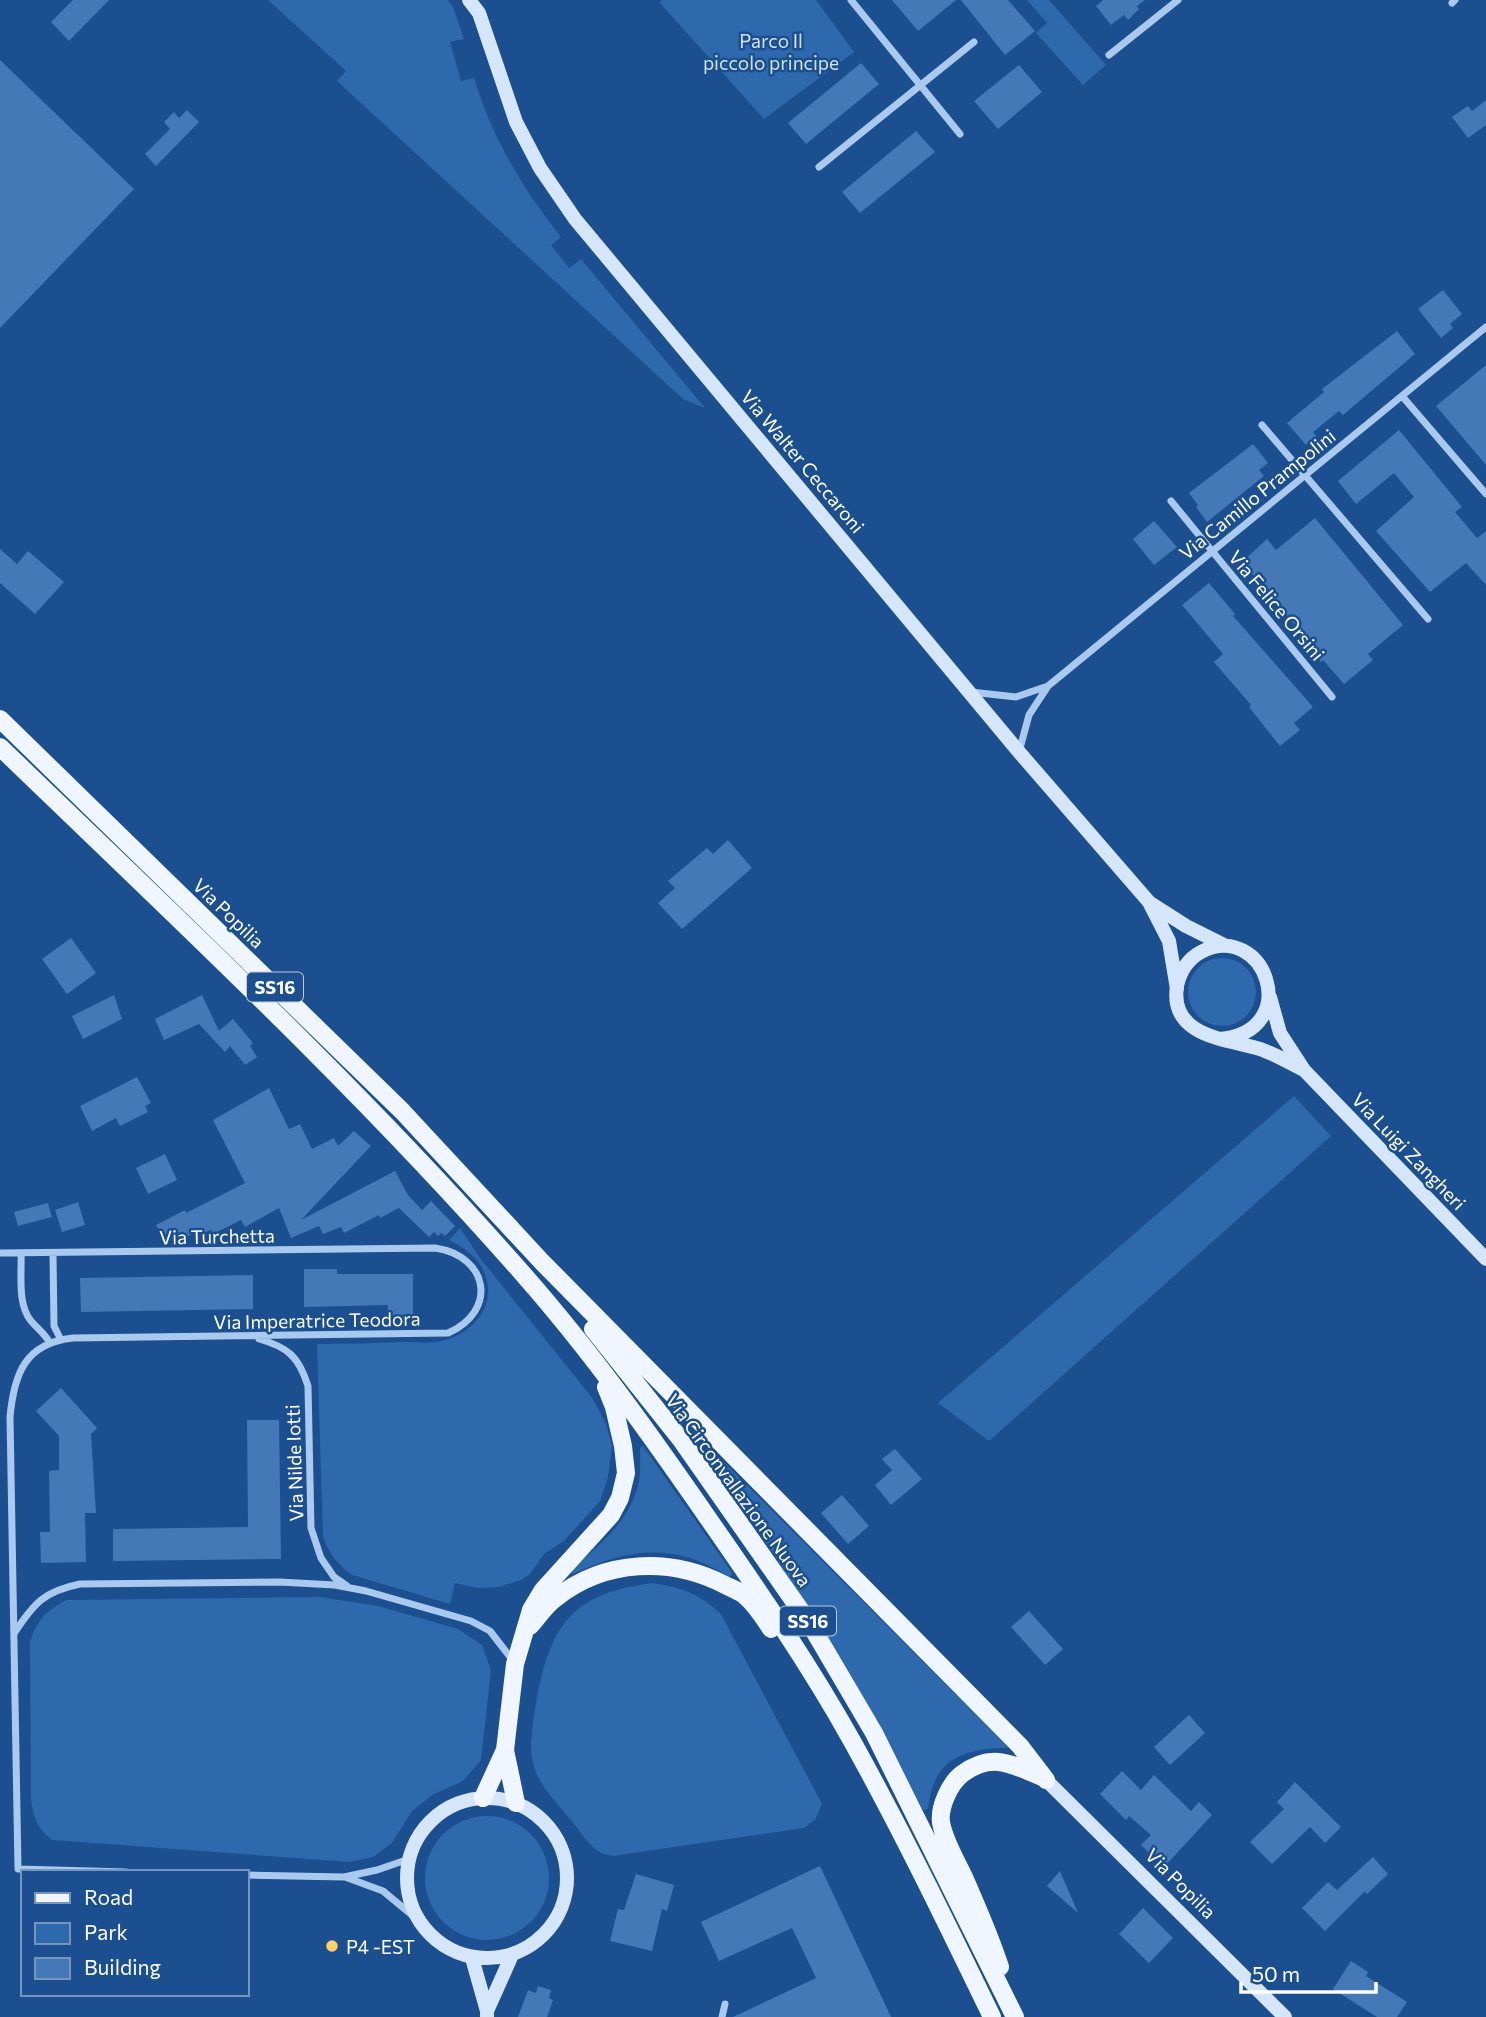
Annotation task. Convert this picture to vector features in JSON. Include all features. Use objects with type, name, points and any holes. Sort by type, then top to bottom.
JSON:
[{"type":"main road","name":"Via Popilia","points":[[0,719],[402,1111],[541,1262]]},
{"type":"main road","name":"Via Popilia","points":[[0,747],[378,1116],[525,1275]]},
{"type":"main road","points":[[541,1262],[1020,1746],[1046,1780]]},
{"type":"main road","name":"Via Circonvallazione Nuova","points":[[541,1262],[682,1441],[810,1624],[874,1733],[1016,2017]]},
{"type":"main road","name":"Via Circonvallazione Nuova","points":[[525,1275],[663,1454],[785,1629],[851,1739],[922,1874],[992,2017]]},
{"type":"main road","points":[[483,1798],[505,1750],[515,1664],[531,1610],[543,1590],[611,1515],[620,1498],[626,1473],[623,1446],[614,1407],[596,1364]]},
{"type":"main road","points":[[526,1631],[555,1598],[587,1579],[616,1568],[646,1565],[678,1567],[711,1578],[744,1595],[851,1739]]},
{"type":"main road","points":[[505,1750],[516,1803]]},
{"type":"main road","points":[[1016,2017],[990,1934],[948,1844],[941,1820],[946,1796],[955,1779],[986,1761],[1011,1764],[1046,1780]]},
{"type":"street","name":"Via Walter Ceccaroni","points":[[469,0],[481,6],[516,122],[540,168],[575,219],[1019,752],[1149,902],[1169,941],[1178,1003],[1183,1017],[1193,1028],[1220,1039]]},
{"type":"street","points":[[851,0],[960,134]]},
{"type":"street","points":[[1109,55],[1178,0]]},
{"type":"street","points":[[819,167],[974,42]]},
{"type":"street","name":"Via Camillo Prampolini","points":[[1019,752],[1029,715],[1048,686],[1486,327]]},
{"type":"street","points":[[1402,396],[1486,494]]},
{"type":"street","points":[[1262,425],[1429,620]]},
{"type":"street","name":"Via Felice Orsini","points":[[1171,502],[1332,697]]},
{"type":"street","name":"Via Camillo Prampolini","points":[[971,692],[1016,697],[1048,686]]},
{"type":"street","name":"Via Walter Ceccaroni","points":[[1149,902],[1186,926],[1253,957],[1268,981],[1269,996]]},
{"type":"street","points":[[1177,989],[1180,975],[1187,963],[1198,953],[1212,947],[1226,946]]},
{"type":"street","points":[[1220,1039],[1248,1032],[1259,1022],[1266,1010],[1269,996]]},
{"type":"street","name":"Via Luigi Zangheri","points":[[1269,996],[1280,1034],[1304,1070],[1486,1259]]},
{"type":"street","name":"Via Luigi Zangheri","points":[[1220,1039],[1263,1050],[1304,1070]]},
{"type":"street","name":"Via Turchetta","points":[[0,1253],[435,1248]]},
{"type":"street","name":"Via Imperatrice Teodora","points":[[54,1870],[18,1869],[10,1416],[13,1388],[19,1371],[30,1357],[50,1343],[61,1340],[448,1333],[463,1327],[474,1315],[479,1303],[480,1285],[477,1273],[467,1260],[453,1251],[435,1248]]},
{"type":"street","points":[[21,1253],[23,1306],[31,1321],[43,1331],[50,1343]]},
{"type":"street","points":[[53,1254],[54,1326],[61,1340]]},
{"type":"street","name":"Via Nilde Iotti","points":[[248,1336],[276,1344],[292,1354],[302,1366],[308,1386],[311,1528],[321,1558],[334,1577],[349,1588]]},
{"type":"street","points":[[14,1633],[31,1608],[58,1588],[80,1584],[279,1582],[349,1588],[471,1621],[490,1631],[515,1664]]},
{"type":"street","name":"Via Popilia","points":[[1046,1780],[1285,2017]]},
{"type":"street","points":[[344,1877],[383,1891],[418,1920],[432,1937],[450,1950],[471,1958],[492,1959],[512,1955],[534,1944],[552,1926],[564,1905],[568,1880],[565,1856],[554,1833],[537,1815],[516,1803],[500,1798],[458,1803],[436,1816],[419,1835],[409,1859],[406,1879],[409,1900],[418,1920]]},
{"type":"street","points":[[248,1875],[344,1877],[409,1859]]},
{"type":"street","points":[[487,2014],[512,1955]]},
{"type":"street","points":[[471,1958],[487,2014]]},
{"type":"street","points":[[722,2017],[725,2004]]},
{"type":"green space","points":[[268,0],[448,0],[464,39],[450,42],[461,81],[474,78],[490,122],[510,162],[561,237],[551,245],[569,268],[581,259],[705,408],[683,399],[337,81],[346,71]]},
{"type":"green space","name":"Parco Il piccolo principe","points":[[816,0],[854,52],[764,119],[659,2]]},
{"type":"green space","points":[[1027,0],[1049,0],[1106,65],[1083,85],[1036,33],[1047,23]]},
{"type":"green space","points":[[1222,958],[1235,961],[1246,968],[1253,979],[1256,992],[1253,1005],[1246,1016],[1235,1023],[1222,1026],[1209,1023],[1198,1016],[1191,1005],[1188,992],[1191,979],[1198,968],[1209,961]]},
{"type":"green space","points":[[1294,1096],[1331,1136],[989,1441],[938,1403]]},
{"type":"green space","points":[[460,1228],[480,1258],[593,1399],[606,1424],[612,1446],[608,1477],[600,1501],[564,1541],[544,1554],[530,1574],[521,1580],[499,1587],[477,1588],[455,1583],[450,1604],[352,1575],[338,1563],[328,1548],[323,1536],[317,1344],[433,1342],[451,1338],[468,1329],[485,1307],[488,1288],[480,1264],[464,1248],[449,1240]]},
{"type":"green space","points":[[643,1446],[733,1574],[729,1577],[690,1558],[652,1553],[613,1559],[573,1574],[570,1571],[612,1531],[629,1508],[639,1481],[640,1448]]},
{"type":"green space","points":[[709,1447],[1009,1748],[978,1750],[953,1760],[936,1778],[928,1809],[923,1810],[874,1716],[818,1622],[705,1450]]},
{"type":"green space","points":[[653,1583],[690,1593],[721,1614],[822,1804],[815,1820],[804,1828],[613,1856],[600,1852],[591,1845],[540,1781],[532,1760],[532,1727],[542,1676],[558,1634],[569,1618],[602,1595]]},
{"type":"green space","points":[[320,1597],[378,1606],[458,1629],[482,1645],[491,1670],[481,1760],[463,1781],[434,1794],[412,1811],[392,1843],[373,1857],[349,1862],[52,1840],[43,1831],[35,1816],[31,1798],[30,1642],[39,1622],[47,1613],[66,1600]]},
{"type":"green space","points":[[487,1816],[511,1821],[531,1834],[544,1854],[549,1878],[544,1902],[531,1922],[511,1935],[487,1940],[463,1935],[443,1922],[430,1902],[425,1878],[430,1854],[443,1834],[463,1821]]},
{"type":"building","points":[[73,0],[109,0],[69,41],[51,22]]},
{"type":"building","points":[[892,0],[956,0],[918,31]]},
{"type":"building","points":[[961,0],[1008,0],[1035,31],[1005,55]]},
{"type":"building","points":[[1103,0],[1145,0],[1137,6],[1139,9],[1128,20],[1124,15],[1111,25],[1096,6]]},
{"type":"building","points":[[0,60],[134,189],[0,328]]},
{"type":"building","points":[[861,63],[879,84],[806,144],[788,123]]},
{"type":"building","points":[[1019,65],[1042,92],[998,129],[974,101]]},
{"type":"building","points":[[1486,100],[1486,125],[1468,138],[1452,117],[1468,106],[1472,111]]},
{"type":"building","points":[[187,110],[199,122],[156,166],[145,154],[170,129],[164,122],[174,112],[179,118]]},
{"type":"building","points":[[916,131],[935,152],[860,213],[842,192]]},
{"type":"building","points":[[1443,290],[1462,314],[1450,324],[1453,328],[1441,338],[1418,309]]},
{"type":"building","points":[[1397,331],[1415,354],[1343,415],[1339,411],[1313,432],[1316,436],[1306,445],[1287,423],[1324,392],[1322,389]]},
{"type":"building","points":[[1486,365],[1486,465],[1436,406]]},
{"type":"building","points":[[1399,430],[1462,507],[1455,512],[1477,538],[1486,531],[1486,585],[1466,563],[1430,592],[1376,531],[1414,497],[1394,473],[1356,504],[1338,481]]},
{"type":"building","points":[[1253,444],[1268,463],[1259,470],[1264,476],[1207,522],[1189,493]]},
{"type":"building","points":[[1315,518],[1403,625],[1368,654],[1373,660],[1344,684],[1323,660],[1321,662],[1313,651],[1315,649],[1242,562],[1267,539],[1276,550]]},
{"type":"building","points":[[1154,521],[1177,547],[1154,565],[1133,539]]},
{"type":"building","points":[[0,549],[17,564],[28,551],[64,582],[35,614],[0,583]]},
{"type":"building","points":[[1209,583],[1235,614],[1233,616],[1313,707],[1294,723],[1300,730],[1280,746],[1249,707],[1251,705],[1214,662],[1223,654],[1182,605]]},
{"type":"building","points":[[728,840],[752,868],[682,929],[658,903],[675,888],[668,881],[707,848],[713,854]]},
{"type":"building","points":[[71,938],[96,973],[67,994],[42,959]]},
{"type":"building","points":[[114,995],[122,1019],[83,1039],[72,1016]]},
{"type":"building","points":[[202,995],[219,1031],[233,1019],[253,1043],[250,1046],[257,1057],[245,1065],[230,1046],[225,1052],[199,1024],[164,1040],[155,1019]]},
{"type":"building","points":[[137,1077],[151,1103],[145,1106],[148,1112],[120,1126],[116,1118],[92,1131],[80,1106]]},
{"type":"building","points":[[269,1088],[289,1129],[300,1124],[312,1149],[334,1138],[338,1146],[354,1131],[371,1146],[301,1220],[395,1171],[408,1195],[422,1210],[431,1201],[455,1226],[445,1236],[441,1233],[438,1236],[434,1232],[429,1237],[399,1208],[344,1233],[341,1227],[323,1234],[319,1226],[291,1238],[279,1208],[245,1227],[241,1220],[213,1234],[211,1230],[184,1238],[181,1232],[165,1242],[156,1225],[245,1183],[213,1120]]},
{"type":"building","points":[[165,1154],[177,1180],[148,1194],[136,1168]]},
{"type":"building","points":[[78,1202],[85,1225],[62,1232],[55,1210]]},
{"type":"building","points":[[48,1203],[52,1217],[18,1226],[14,1212]]},
{"type":"building","points":[[304,1269],[337,1269],[337,1274],[413,1274],[413,1315],[387,1315],[388,1305],[304,1307]]},
{"type":"building","points":[[253,1275],[253,1309],[81,1312],[80,1278]]},
{"type":"building","points":[[61,1388],[97,1428],[91,1434],[96,1513],[85,1513],[86,1562],[41,1563],[40,1532],[50,1532],[49,1471],[59,1470],[59,1436],[36,1411]]},
{"type":"building","points":[[247,1420],[279,1420],[281,1559],[113,1561],[113,1529],[248,1527]]},
{"type":"building","points":[[895,1449],[922,1479],[891,1505],[875,1485],[892,1470],[882,1459]]},
{"type":"building","points":[[842,1495],[869,1526],[848,1544],[821,1513]]},
{"type":"building","points":[[1029,1611],[1063,1649],[1045,1665],[1011,1627]]},
{"type":"building","points":[[1189,1715],[1205,1733],[1170,1765],[1154,1747]]},
{"type":"building","points":[[1122,1771],[1141,1790],[1154,1775],[1191,1811],[1199,1802],[1212,1815],[1164,1867],[1141,1845],[1151,1835],[1129,1816],[1126,1820],[1100,1794]]},
{"type":"building","points":[[1295,1782],[1341,1827],[1325,1843],[1310,1827],[1272,1864],[1250,1842],[1284,1809],[1277,1802]]},
{"type":"building","points":[[1373,1857],[1388,1874],[1367,1894],[1365,1891],[1325,1931],[1302,1908],[1328,1882],[1337,1890]]},
{"type":"building","points":[[820,1866],[891,2017],[733,2017],[816,1978],[792,1928],[719,1961],[701,1922]]},
{"type":"building","points":[[1060,1871],[1078,1913],[1047,1886]]},
{"type":"building","points":[[636,1874],[674,1885],[667,1911],[662,1909],[652,1951],[610,1941],[618,1909],[624,1910]]},
{"type":"building","points":[[1143,1908],[1173,1938],[1149,1963],[1119,1934]]},
{"type":"building","points":[[1351,1961],[1368,1972],[1366,1976],[1407,2002],[1397,2017],[1377,2017],[1333,1989]]},
{"type":"building","points":[[538,1986],[551,1990],[549,1998],[553,2000],[547,2017],[518,2017],[528,1990],[536,1993]]},
{"type":"place","name":"P4 -EST","points":[[332,1946]]}]
